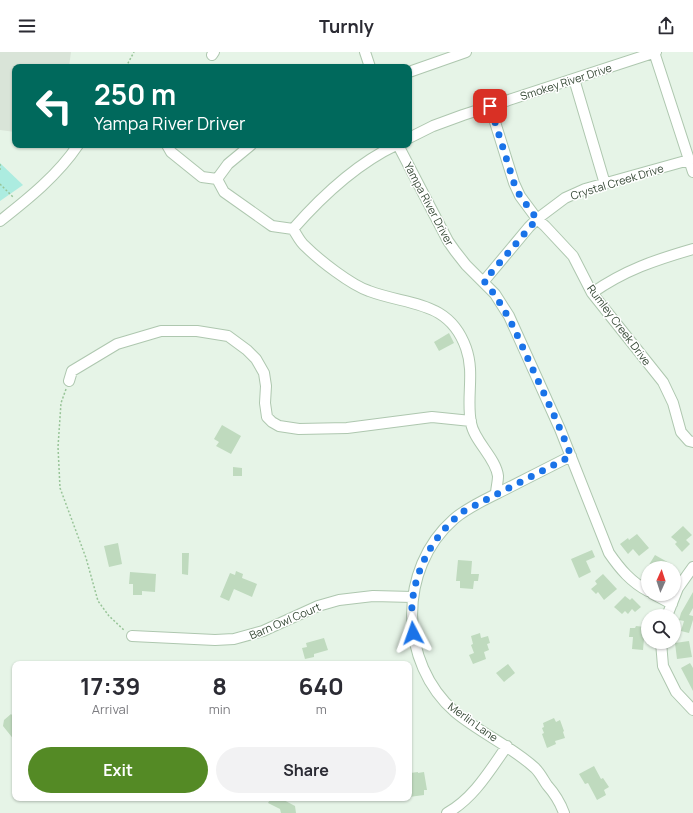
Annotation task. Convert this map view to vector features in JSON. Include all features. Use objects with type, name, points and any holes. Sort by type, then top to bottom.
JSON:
[{"type":"street","points":[[365,52],[369,64]]},
{"type":"street","points":[[412,71],[466,52]]},
{"type":"street","points":[[655,52],[693,172]]},
{"type":"street","name":"Smokey River Drive","points":[[412,136],[433,126],[490,106],[655,52]]},
{"type":"street","points":[[574,79],[605,184]]},
{"type":"street","name":"Rumley Creek Drive","points":[[490,106],[514,183],[520,196],[537,219],[573,256],[592,293],[663,382],[673,403],[681,432],[691,442]]},
{"type":"street","points":[[0,221],[21,204],[56,171],[75,148]]},
{"type":"street","points":[[169,148],[171,152],[202,177],[217,179]]},
{"type":"street","points":[[217,179],[228,164],[247,148]]},
{"type":"street","points":[[293,229],[312,208],[337,185],[355,170],[390,148]]},
{"type":"street","name":"Yampa River Driver","points":[[399,148],[448,241],[466,265],[484,281],[495,294],[509,316],[560,429],[609,553],[621,570],[641,587]]},
{"type":"street","name":"Crystal Creek Drive","points":[[484,281],[537,219],[565,198],[585,189],[689,160]]},
{"type":"street","points":[[217,179],[224,192],[272,226],[293,229],[304,246],[340,274],[368,291],[439,312],[452,324],[461,336],[469,358],[471,374],[469,412],[472,429],[492,462],[498,476],[496,494]]},
{"type":"street","points":[[592,293],[610,280],[638,266],[693,249]]},
{"type":"street","points":[[69,381],[72,371],[117,344],[161,331],[197,331],[228,336],[247,350],[256,359],[264,374],[267,416],[278,426],[299,429],[347,428],[432,417],[471,421]]},
{"type":"street","name":"Merlin Lane","points":[[564,813],[560,802],[535,769],[507,746],[456,713],[441,698],[430,682],[422,666],[414,641],[412,625],[413,596],[421,567],[440,535],[453,520],[464,511],[571,456]]},
{"type":"street","points":[[670,609],[678,588],[693,567]]},
{"type":"street","name":"Barn Owl Court","points":[[132,636],[234,640],[263,631],[318,606],[340,600],[373,596],[413,596]]},
{"type":"street","points":[[666,601],[672,604]]},
{"type":"street","points":[[662,649],[663,666],[676,692],[693,710]]},
{"type":"street","points":[[447,813],[464,801],[476,788],[507,746]]},
{"type":"path","points":[[128,64],[134,52]]},
{"type":"path","points":[[0,164],[0,170]]},
{"type":"path","points":[[0,184],[21,204]]},
{"type":"path","points":[[69,381],[61,403],[58,447],[60,488],[86,558],[98,602],[109,616],[132,636]]},
{"type":"shaded area","points":[[0,52],[71,52],[69,64],[12,64],[12,132],[0,130]]},
{"type":"shaded area","points":[[0,163],[23,185],[0,201]]},
{"type":"building","points":[[449,333],[454,343],[439,351],[434,342]]},
{"type":"building","points":[[222,425],[241,436],[231,454],[216,446],[219,442],[214,439]]},
{"type":"building","points":[[233,467],[242,468],[242,476],[233,476]]},
{"type":"building","points":[[683,526],[692,535],[686,540],[690,544],[682,552],[675,544],[677,542],[671,537]]},
{"type":"building","points":[[637,534],[649,548],[639,556],[633,549],[628,554],[620,544]]},
{"type":"building","points":[[118,543],[122,564],[109,567],[104,546]]},
{"type":"building","points":[[592,550],[595,557],[586,561],[591,572],[579,578],[571,559]]},
{"type":"building","points":[[182,553],[189,553],[188,575],[182,574]]},
{"type":"building","points":[[655,555],[666,561],[651,561]]},
{"type":"building","points":[[458,560],[472,561],[471,574],[479,574],[478,581],[474,581],[473,589],[460,588],[460,581],[456,581]]},
{"type":"building","points":[[236,571],[243,574],[242,578],[257,584],[252,597],[234,589],[229,601],[220,597],[230,573],[235,575]]},
{"type":"building","points":[[130,572],[156,574],[155,592],[142,591],[142,595],[133,595],[133,584],[129,584]]},
{"type":"building","points":[[603,574],[617,589],[604,600],[598,592],[596,594],[591,589],[597,584],[595,581]]},
{"type":"building","points":[[693,592],[693,608],[689,615],[693,616],[693,620],[689,633],[681,631],[684,621],[681,620],[681,613]]},
{"type":"building","points":[[625,596],[630,600],[632,598],[641,607],[635,612],[632,609],[628,614],[625,611],[622,614],[614,607]]},
{"type":"building","points":[[636,626],[641,627],[641,649],[643,650],[632,649],[633,637],[629,637],[630,628],[635,628]]},
{"type":"building","points":[[480,633],[481,638],[488,636],[490,643],[487,644],[489,650],[484,652],[486,659],[473,664],[469,655],[474,653],[471,645],[473,644],[471,636]]},
{"type":"building","points":[[324,638],[328,650],[314,654],[314,657],[305,659],[302,648],[307,647],[306,643]]},
{"type":"building","points":[[689,641],[692,657],[677,659],[676,649],[681,649],[681,642]]},
{"type":"building","points":[[690,663],[693,668],[693,691],[681,668]]},
{"type":"building","points":[[508,664],[515,673],[504,682],[496,673]]},
{"type":"building","points":[[11,714],[12,715],[12,737],[3,726],[4,720]]},
{"type":"building","points":[[554,718],[556,722],[560,720],[565,738],[555,741],[556,744],[547,748],[542,734],[544,733],[542,728],[544,727],[543,723]]},
{"type":"building","points":[[594,766],[601,779],[603,778],[609,787],[604,790],[606,795],[597,800],[588,783],[585,784],[579,774]]},
{"type":"building","points":[[424,772],[427,790],[424,790],[424,795],[412,797],[412,773]]},
{"type":"building","points":[[269,801],[286,801],[295,806],[296,813],[281,813],[280,809],[268,803]]},
{"type":"route","points":[[413,633],[413,596],[421,567],[435,541],[453,520],[464,511],[571,456],[509,316],[495,294],[484,281],[537,219],[520,196],[514,183],[490,106]]}]
